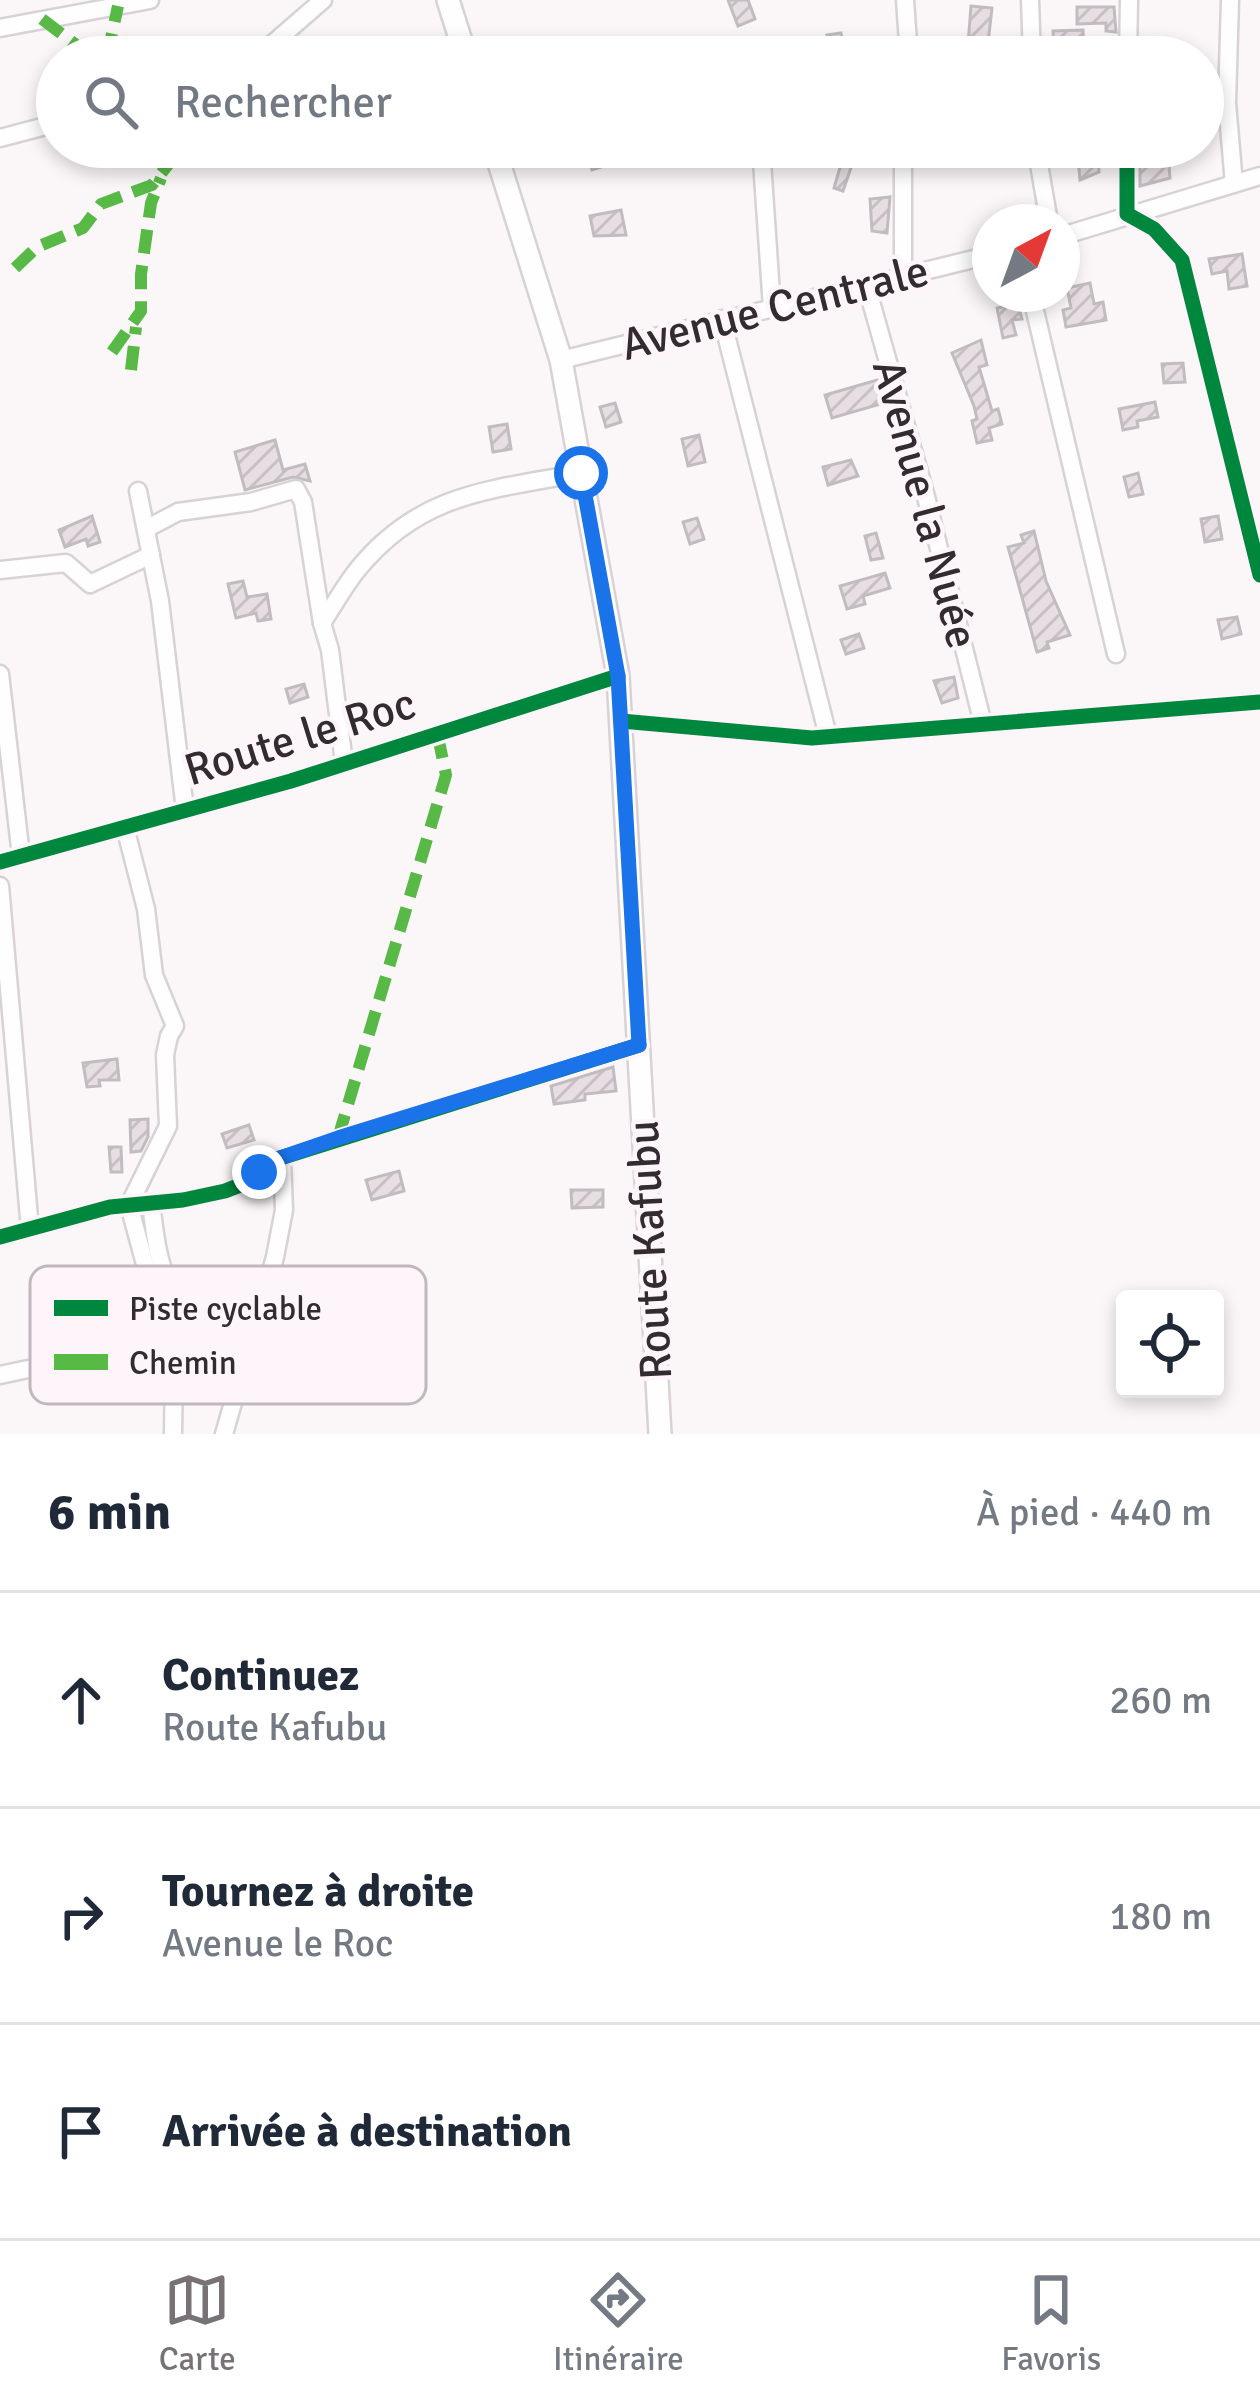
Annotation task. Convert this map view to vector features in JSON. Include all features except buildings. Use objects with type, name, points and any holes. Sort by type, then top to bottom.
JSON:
[{"type":"main road","points":[[448,0],[459,36]]},
{"type":"main road","name":"Route Kafubu","points":[[501,168],[560,360],[618,676],[660,1434]]},
{"type":"street","points":[[0,28],[150,0]]},
{"type":"street","points":[[281,36],[323,0]]},
{"type":"street","points":[[905,0],[908,36]]},
{"type":"street","points":[[1030,0],[1031,36]]},
{"type":"street","points":[[1128,36],[1129,0]]},
{"type":"street","points":[[1230,0],[1227,103],[1234,184]]},
{"type":"street","points":[[0,138],[36,129]]},
{"type":"street","points":[[762,168],[772,308]]},
{"type":"street","points":[[903,168],[903,277]]},
{"type":"street","points":[[1039,168],[1045,204]]},
{"type":"street","points":[[1127,168],[1127,214]]},
{"type":"street","points":[[1080,230],[1260,176]]},
{"type":"street","points":[[1127,214],[1154,229],[1182,260],[1260,575]]},
{"type":"street","name":"Avenue Centrale","points":[[560,360],[972,260]]},
{"type":"street","name":"Avenue la Nuée","points":[[866,284],[983,724]]},
{"type":"street","points":[[1035,312],[1116,654]]},
{"type":"street","points":[[722,320],[828,736]]},
{"type":"street","points":[[322,622],[358,568],[428,508],[465,494],[581,473]]},
{"type":"street","points":[[146,529],[178,512],[251,502],[296,489],[303,502],[330,650],[344,763]]},
{"type":"street","points":[[138,491],[174,704],[185,810]]},
{"type":"street","points":[[0,570],[66,563],[90,584],[151,555]]},
{"type":"street","points":[[0,674],[21,856]]},
{"type":"street","name":"Route le Roc","points":[[0,862],[344,763],[618,676]]},
{"type":"street","points":[[621,721],[676,729],[828,736],[1260,702]]},
{"type":"street","points":[[125,827],[146,909],[154,975],[175,1024],[165,1055],[168,1126],[129,1205],[145,1266]]},
{"type":"street","points":[[0,886],[30,1229]]},
{"type":"street","points":[[0,1237],[129,1205],[225,1191],[282,1157],[639,1045]]},
{"type":"street","points":[[271,1266],[284,1210],[282,1157]]},
{"type":"street","points":[[152,1203],[160,1266]]},
{"type":"street","points":[[0,1375],[30,1369]]},
{"type":"street","points":[[172,1434],[174,1404]]},
{"type":"street","points":[[224,1434],[233,1404]]},
{"type":"marked path","points":[[112,36],[118,6]]},
{"type":"marked path","points":[[42,19],[64,36]]},
{"type":"marked path","points":[[15,268],[37,247],[83,228],[101,204],[152,185],[165,168]]},
{"type":"marked path","points":[[112,352],[141,311],[151,203],[161,178]]},
{"type":"marked path","points":[[131,370],[136,327]]},
{"type":"marked path","points":[[338,1138],[446,775],[437,732]]},
{"type":"cycle path","points":[[1127,168],[1127,214],[1154,229],[1182,260],[1260,575]]},
{"type":"cycle path","points":[[0,862],[291,781],[618,676]]},
{"type":"cycle path","points":[[621,721],[812,738],[1260,702]]},
{"type":"cycle path","points":[[0,1237],[110,1207],[225,1191],[277,1159],[639,1045]]},
{"type":"route","points":[[259,1172],[277,1159],[338,1138],[639,1045],[618,676],[581,473]]}]
